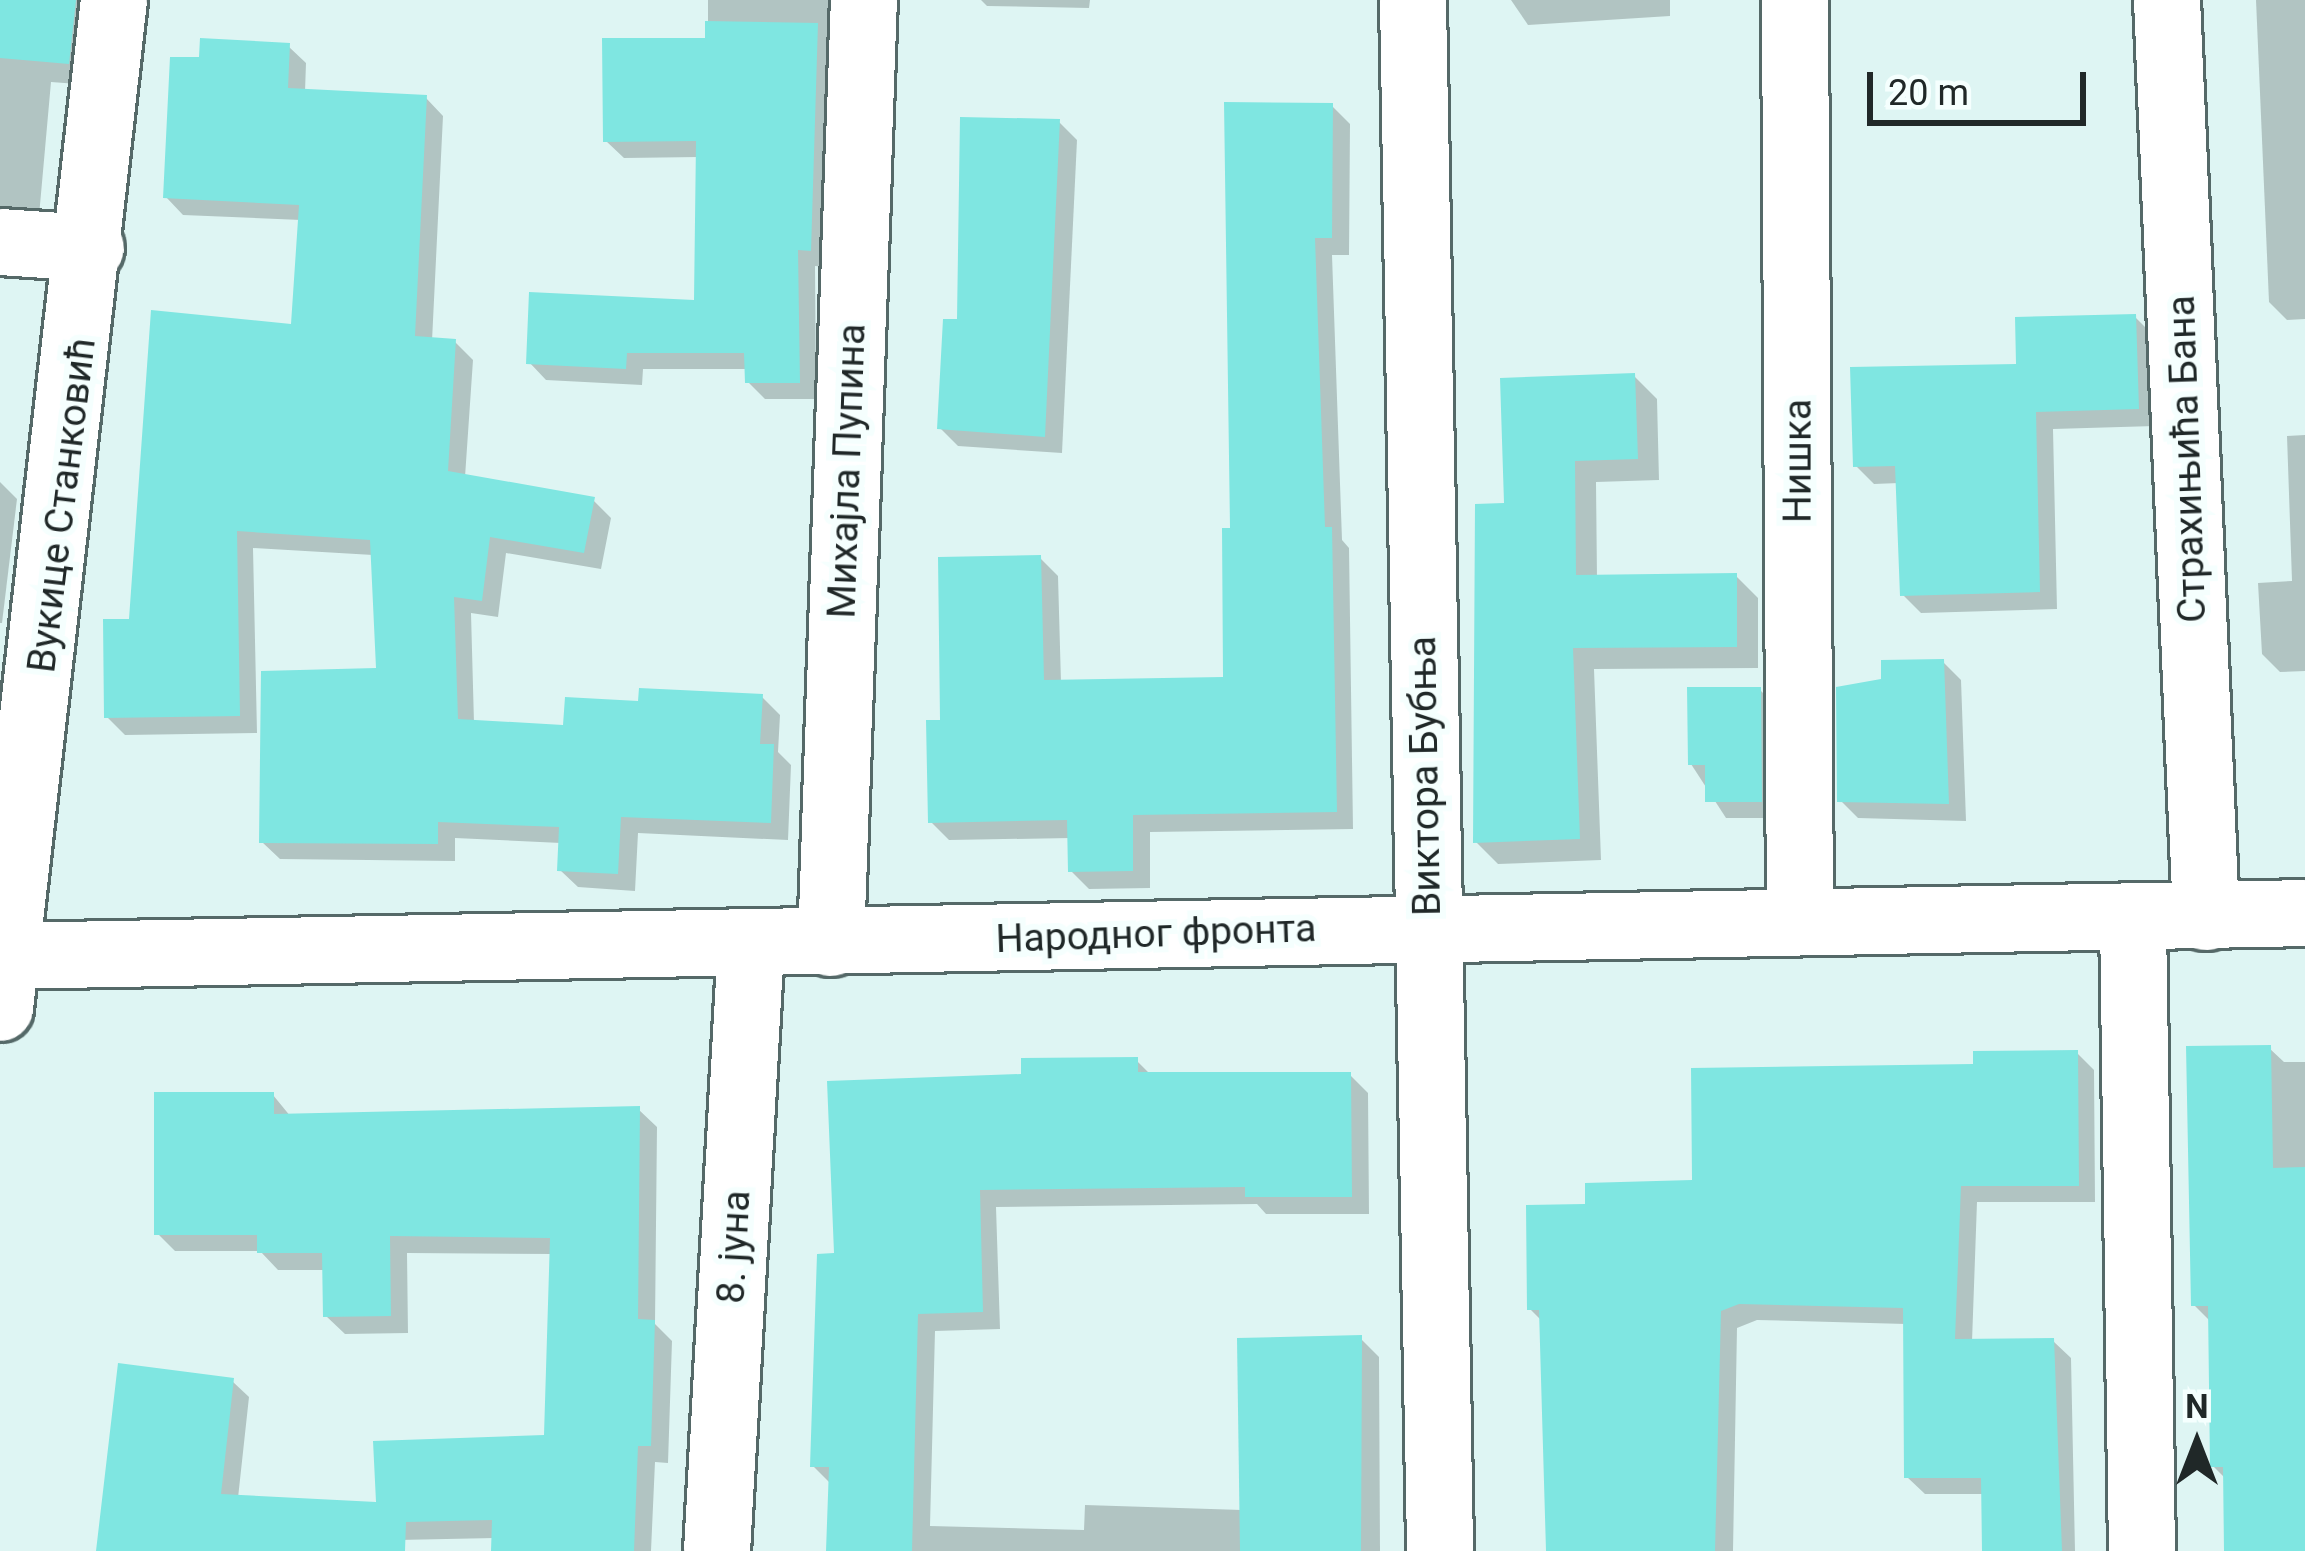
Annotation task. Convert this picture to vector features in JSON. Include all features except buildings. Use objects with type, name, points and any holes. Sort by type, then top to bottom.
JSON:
[{"type":"street","name":"Вукице Станковић","points":[[4,982],[21,681],[92,248],[114,0]]},
{"type":"street","name":"Михајла Пупина","points":[[831,943],[864,0]]},
{"type":"street","name":"Виктора Бубња","points":[[1413,0],[1440,1551]]},
{"type":"street","name":"Нишка","points":[[1795,0],[1800,922]]},
{"type":"street","name":"Страхињића Бана","points":[[2167,0],[2206,917]]},
{"type":"street","points":[[0,242],[92,248]]},
{"type":"street","name":"Народног фронта","points":[[4,982],[751,944],[2305,913]]},
{"type":"street","points":[[2133,918],[2142,1551]]},
{"type":"street","name":"8. јуна","points":[[717,1551],[751,944]]}]
